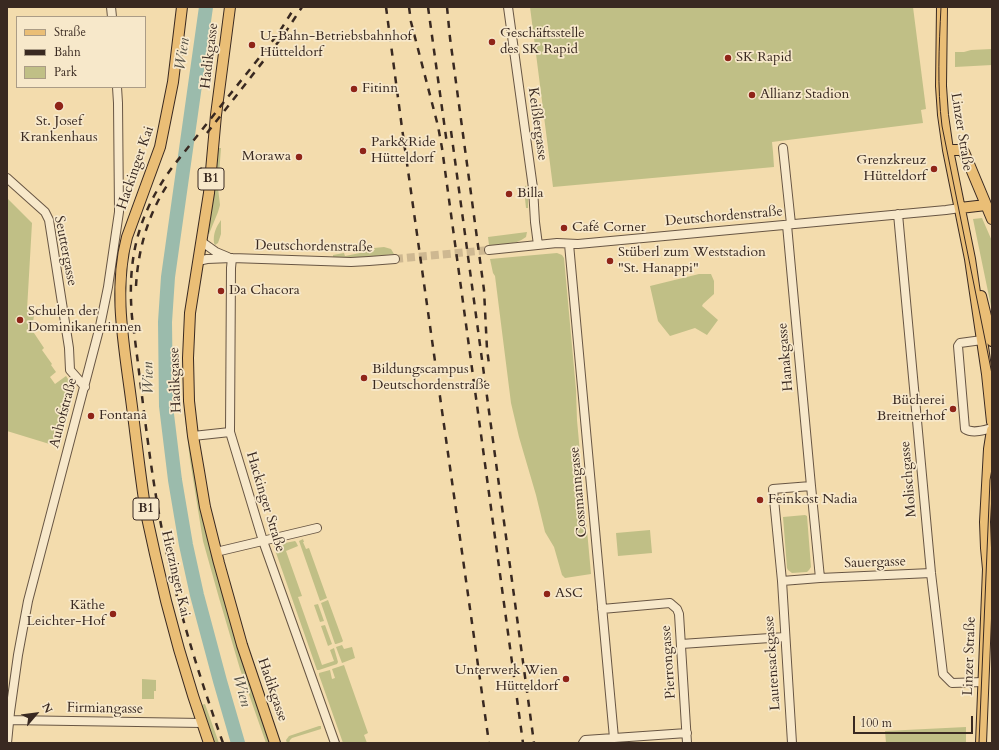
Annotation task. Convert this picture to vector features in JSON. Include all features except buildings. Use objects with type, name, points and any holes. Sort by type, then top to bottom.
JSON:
[{"type":"main road","name":"Hackinger Kai","points":[[119,289],[123,252],[127,237],[160,147],[173,82],[182,7]]},
{"type":"main road","name":"Hadikgasse","points":[[230,7],[216,115],[209,193],[190,313],[188,358],[189,401],[193,436],[216,552],[242,645],[275,743]]},
{"type":"main road","name":"Linzer Straße","points":[[942,7],[942,115],[987,341],[987,374],[992,422]]},
{"type":"main road","points":[[948,150],[963,151],[992,219]]},
{"type":"main road","points":[[960,208],[986,205]]},
{"type":"main road","name":"Hietzinger Kai","points":[[119,289],[123,340],[146,514],[162,589],[180,655],[209,743]]},
{"type":"main road","name":"Linzer Straße","points":[[981,743],[988,569],[985,522],[988,449],[992,429]]},
{"type":"main road","name":"Linzer Straße","points":[[988,569],[992,554]]},
{"type":"street","name":"Keißlergasse","points":[[508,7],[533,188],[538,245]]},
{"type":"street","name":"Auhofstraße","points":[[7,743],[8,721],[28,601],[84,387],[108,287],[119,212],[117,88]]},
{"type":"street","name":"Hanakgasse","points":[[783,148],[820,578]]},
{"type":"street","name":"Seuttergasse","points":[[7,178],[45,212],[48,220],[70,348],[70,370],[84,387]]},
{"type":"street","name":"Deutschordenstraße","points":[[489,250],[557,243],[578,244],[960,208]]},
{"type":"street","name":"Molischgasse","points":[[898,214],[931,573],[943,674],[952,683],[983,682]]},
{"type":"street","name":"Deutschordenstraße","points":[[202,242],[216,252],[232,258]]},
{"type":"street","name":"Cossmanngasse","points":[[569,244],[614,738]]},
{"type":"street","name":"Deutschordenstraße","points":[[198,261],[207,259],[232,258],[351,262],[395,259]]},
{"type":"street","name":"Hackinger Straße","points":[[232,258],[230,432],[263,541],[335,743]]},
{"type":"street","name":"Linzer Straße","points":[[987,341],[960,343],[958,346],[965,429],[969,432],[992,429]]},
{"type":"street","points":[[193,436],[230,432]]},
{"type":"street","name":"Lautensackgasse","points":[[792,743],[782,581],[773,489],[812,486]]},
{"type":"street","points":[[216,552],[317,528]]},
{"type":"street","name":"Sauergasse","points":[[782,581],[931,573]]},
{"type":"street","name":"Pierrongasse","points":[[602,609],[670,603],[677,610],[679,614],[687,743]]},
{"type":"street","points":[[681,644],[785,637]]},
{"type":"street","name":"Firmiangasse","points":[[8,721],[202,723]]},
{"type":"street","points":[[583,743],[585,740],[686,733]]},
{"type":"green space","name":"SK Rapid","points":[[530,7],[913,7],[926,109],[921,110],[923,123],[772,142],[774,167],[553,187]]},
{"type":"green space","points":[[992,49],[992,65],[955,67],[955,52]]},
{"type":"green space","points":[[218,148],[221,148],[218,188],[220,205],[208,234]]},
{"type":"green space","points":[[526,185],[528,208],[526,208],[524,189]]},
{"type":"green space","name":"Schulen der Dominikanerinnen","points":[[7,198],[32,223],[27,310],[31,311],[31,315],[34,315],[32,330],[44,348],[42,350],[56,372],[50,377],[55,384],[66,376],[74,388],[59,445],[56,446],[7,431]]},
{"type":"green space","points":[[982,218],[992,241],[992,311],[973,219]]},
{"type":"green space","points":[[221,220],[221,234],[218,243],[215,245],[214,234]]},
{"type":"green space","points":[[527,232],[526,237],[517,242],[504,245],[489,245],[488,237]]},
{"type":"green space","points":[[384,247],[391,249],[394,254],[358,258],[333,257],[333,255],[344,253],[345,256],[375,250],[374,248]]},
{"type":"green space","points":[[557,253],[562,255],[564,258],[591,574],[565,578],[562,575],[554,547],[545,532],[511,403],[495,276],[490,259]]},
{"type":"green space","points":[[699,274],[711,274],[714,281],[714,294],[702,306],[718,320],[707,335],[695,328],[670,336],[658,321],[650,286]]},
{"type":"green space","points":[[184,409],[186,411],[189,444],[203,517],[245,668],[270,743],[266,743],[240,669],[203,541],[190,460]]},
{"type":"green space","points":[[807,516],[811,567],[807,572],[792,573],[787,568],[783,517]]},
{"type":"green space","points":[[650,530],[652,553],[618,556],[616,533]]},
{"type":"green space","points":[[303,539],[306,549],[309,548],[327,598],[320,601],[299,541]]},
{"type":"green space","points":[[295,541],[298,546],[286,551],[302,596],[298,597],[322,665],[334,661],[330,650],[334,648],[338,662],[337,664],[319,670],[317,670],[274,547],[275,545]]},
{"type":"green space","points":[[328,600],[343,641],[336,644],[321,603]]},
{"type":"green space","points":[[318,604],[324,621],[320,622],[314,605]]},
{"type":"green space","points":[[325,625],[332,644],[328,646],[321,626]]},
{"type":"green space","points":[[342,645],[344,649],[352,647],[355,658],[342,663],[336,647]]},
{"type":"green space","points":[[344,665],[368,733],[364,735],[367,743],[343,743],[319,675],[319,673],[330,670],[332,679],[335,678],[332,669]]},
{"type":"green space","points":[[142,679],[156,680],[154,699],[142,699]]},
{"type":"green space","points":[[205,704],[219,743],[215,743],[201,705]]},
{"type":"green space","points":[[321,726],[321,729],[292,738],[289,743],[287,743],[286,740],[289,736]]},
{"type":"green space","points":[[966,727],[966,743],[886,743],[885,731]]},
{"type":"waterway","name":"Wien","points":[[206,7],[168,277],[165,322],[166,406],[175,480],[186,545],[197,595],[238,743]]},
{"type":"tunnel","points":[[395,259],[489,250]]},
{"type":"tram line","points":[[941,7],[939,82],[942,126],[992,374]]},
{"type":"tram line","points":[[979,743],[990,480],[992,469]]},
{"type":"railway","points":[[223,743],[190,642],[164,540],[150,456],[132,317],[131,275],[138,237],[144,219],[162,183],[174,165],[278,34],[295,7]]},
{"type":"railway","points":[[207,133],[283,36],[302,7]]},
{"type":"railway","points":[[386,7],[489,743]]},
{"type":"railway","points":[[409,7],[411,22],[438,126],[442,148],[523,743]]},
{"type":"railway","points":[[428,7],[447,144]]},
{"type":"railway","points":[[447,7],[484,290],[489,364]]},
{"type":"railway","points":[[451,131],[534,743]]},
{"type":"railway","points":[[136,286],[139,259],[145,233],[155,208],[168,184]]},
{"type":"place","name":"Geschäftsstelle des SK Rapid","points":[[492,42]]},
{"type":"place","name":"U-Bahn-Betriebsbahnhof Hütteldorf","points":[[252,45]]},
{"type":"place","name":"SK Rapid","points":[[728,58]]},
{"type":"place","name":"Fitinn","points":[[354,89]]},
{"type":"place","name":"Allianz Stadion","points":[[752,95]]},
{"type":"place","name":"St. Josef Krankenhaus","points":[[59,106]]},
{"type":"place","name":"Park&Ride Hütteldorf","points":[[363,151]]},
{"type":"place","name":"Morawa","points":[[299,157]]},
{"type":"place","name":"Grenzkreuz Hütteldorf","points":[[934,169]]},
{"type":"place","name":"Billa","points":[[509,194]]},
{"type":"place","name":"Café Corner","points":[[564,228]]},
{"type":"place","name":"Stüberl zum Weststadion \"St. Hanappi\"","points":[[610,261]]},
{"type":"place","name":"Da Chacora","points":[[221,291]]},
{"type":"place","name":"Schulen der Dominikanerinnen","points":[[20,320]]},
{"type":"place","name":"Bildungscampus Deutschordenstraße","points":[[364,378]]},
{"type":"place","name":"Bücherei Breitnerhof","points":[[953,409]]},
{"type":"place","name":"Fontana","points":[[91,416]]},
{"type":"place","name":"Feinkost Nadia","points":[[760,500]]},
{"type":"place","name":"ASC","points":[[547,594]]},
{"type":"place","name":"Käthe Leichter-Hof","points":[[113,614]]},
{"type":"place","name":"Unterwerk Wien Hütteldorf","points":[[566,679]]}]
